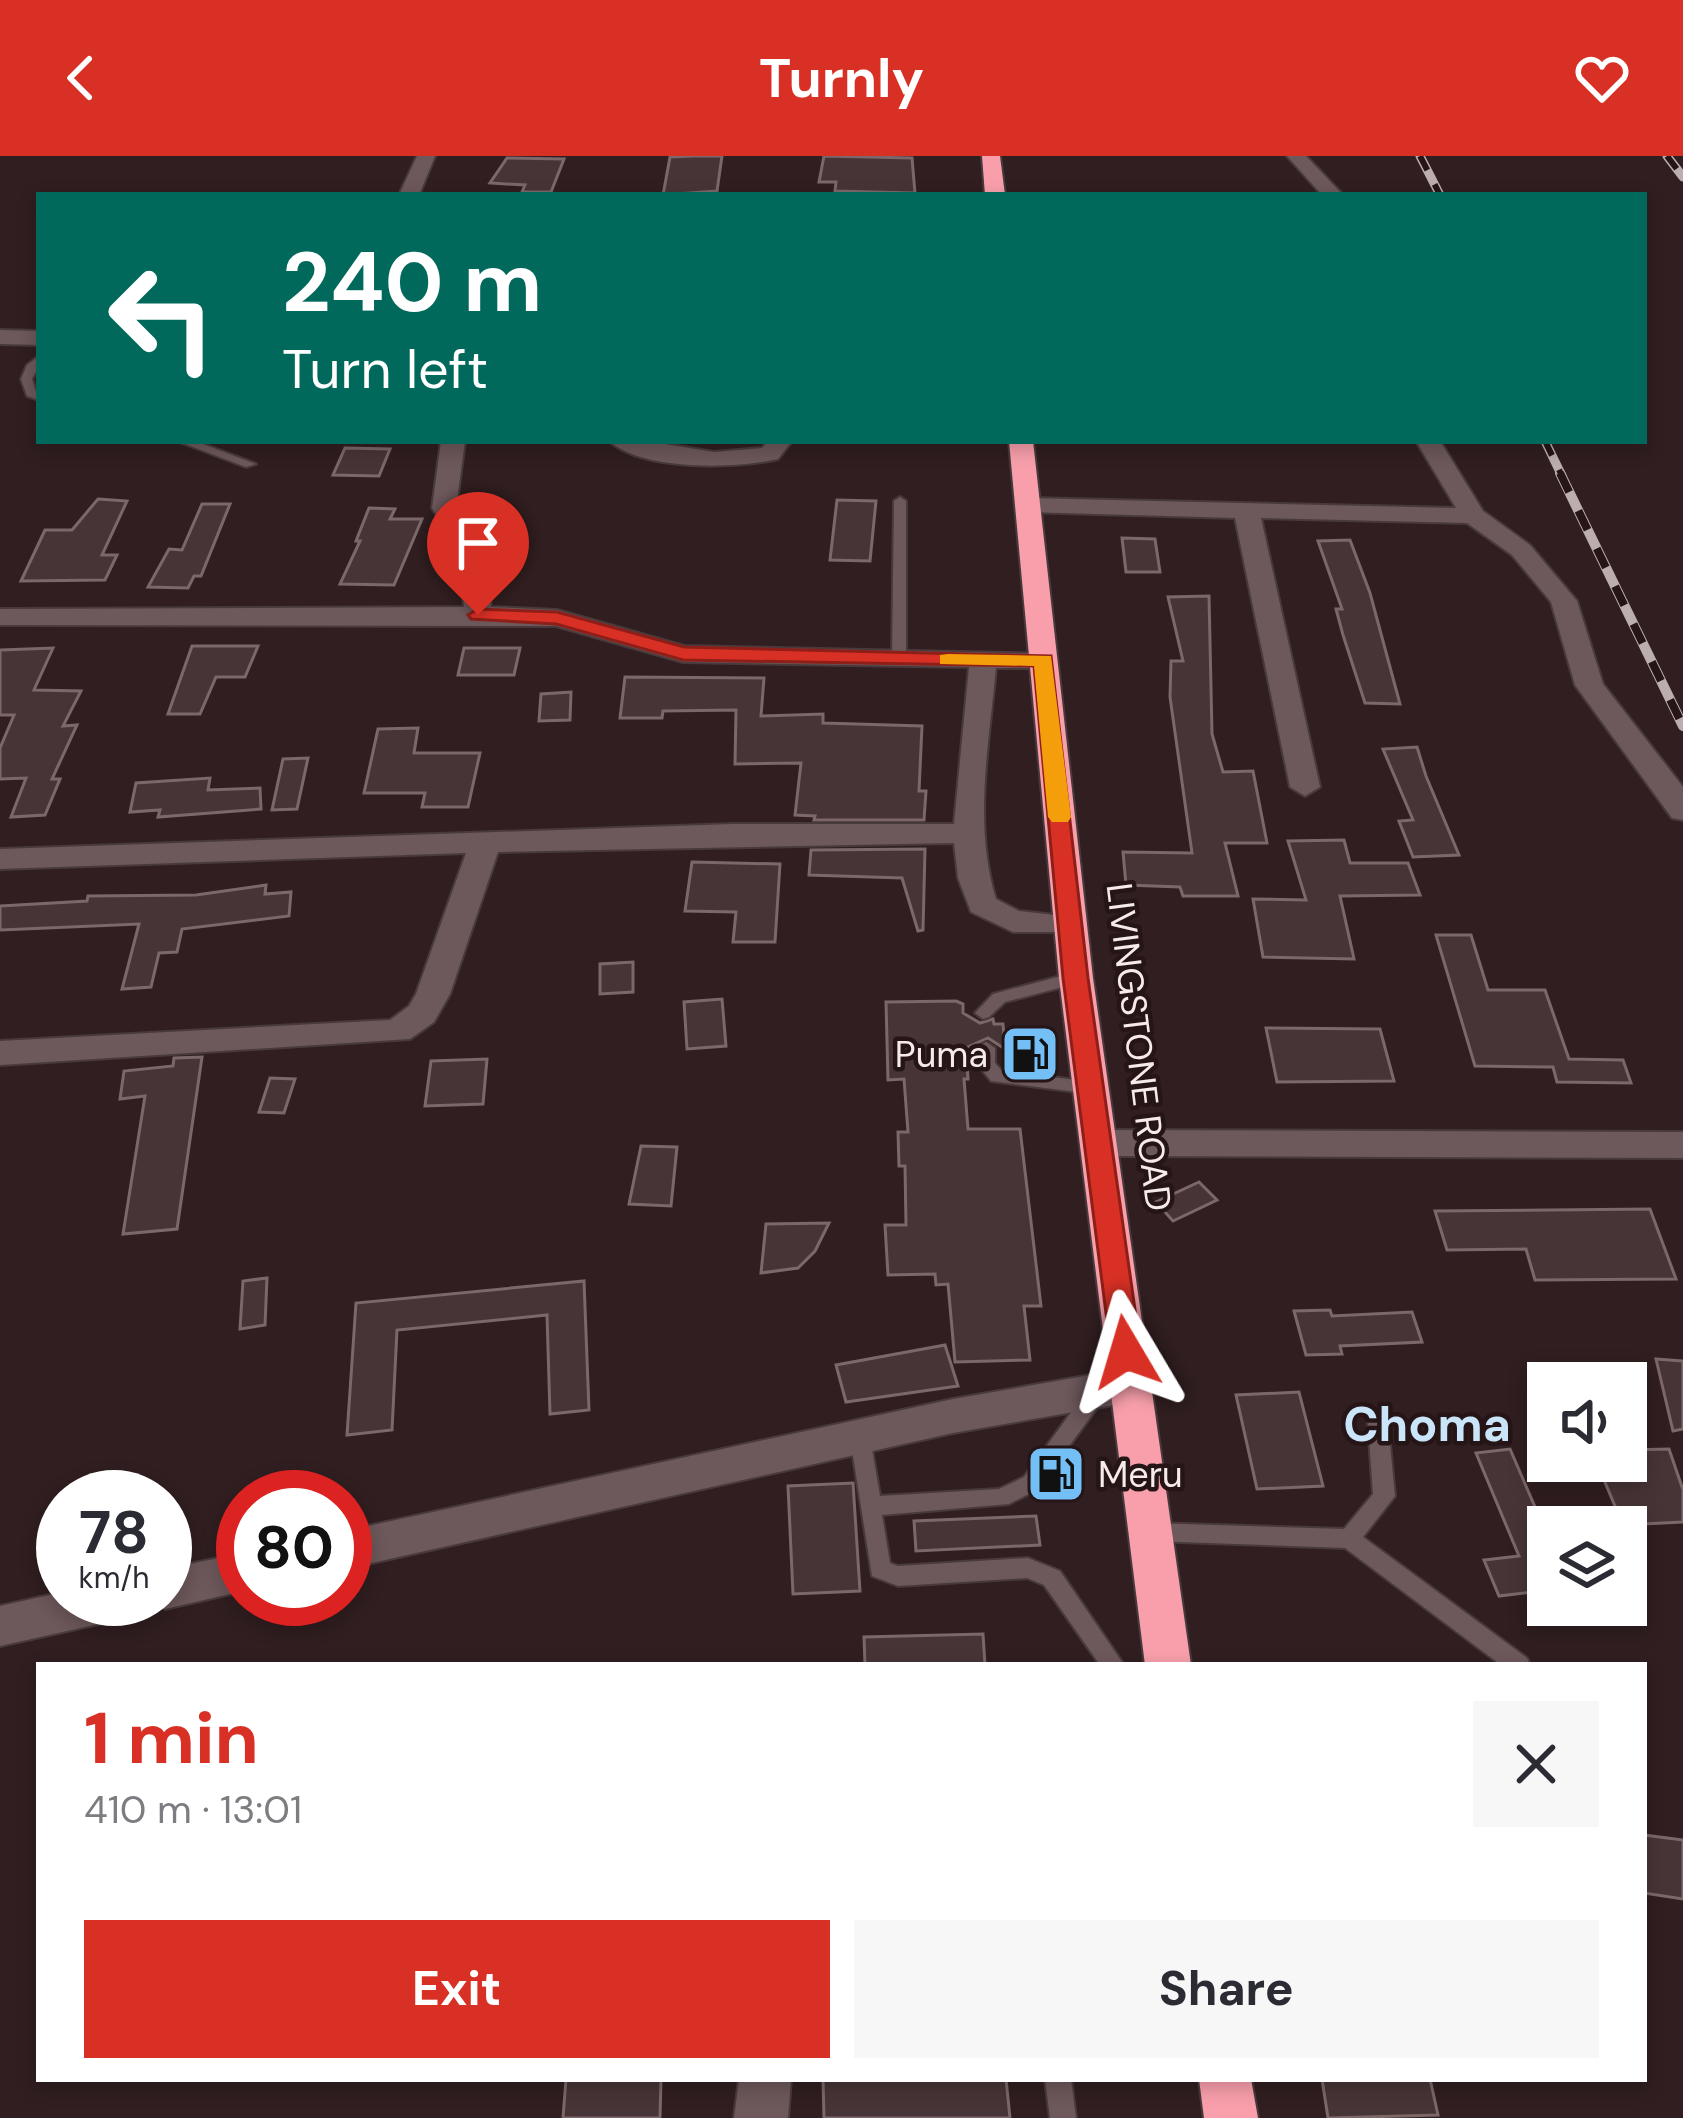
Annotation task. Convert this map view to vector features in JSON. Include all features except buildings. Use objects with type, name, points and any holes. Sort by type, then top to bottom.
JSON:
[{"type":"highway","points":[[991,156],[995,192]]},
{"type":"highway","name":"LIVINGSTONE ROAD","points":[[1021,444],[1076,978],[1100,1143],[1114,1388],[1150,1532],[1168,1662]]},
{"type":"highway","points":[[1225,2082],[1231,2118]]},
{"type":"street","points":[[410,192],[426,156]]},
{"type":"street","points":[[1296,156],[1330,192]]},
{"type":"street","points":[[0,337],[36,338]]},
{"type":"street","points":[[453,444],[444,508],[446,520],[473,551],[478,615]]},
{"type":"street","points":[[632,444],[657,452],[736,459],[770,454],[778,444]]},
{"type":"street","points":[[1431,444],[1473,516],[1521,550],[1564,601],[1588,685],[1657,770],[1683,811]]},
{"type":"street","points":[[1027,505],[1473,516]]},
{"type":"street","points":[[1246,513],[1305,787]]},
{"type":"street","points":[[0,617],[557,618],[683,654],[1043,660]]},
{"type":"street","points":[[983,661],[969,833],[972,879],[982,905],[1012,921],[1071,925]]},
{"type":"street","points":[[0,859],[486,841],[969,833]]},
{"type":"street","points":[[0,1053],[398,1031],[422,1014],[433,994],[486,841]]},
{"type":"street","points":[[1100,1143],[1683,1145]]},
{"type":"street","points":[[372,1544],[860,1437],[1114,1388]]},
{"type":"street","points":[[0,1626],[36,1618]]},
{"type":"street","points":[[761,2118],[765,2082]]},
{"type":"lane","points":[[36,362],[26,373],[25,383],[36,396]]},
{"type":"lane","points":[[192,444],[250,464]]},
{"type":"lane","points":[[899,659],[900,501]]},
{"type":"lane","points":[[983,1013],[999,998],[1076,978]]},
{"type":"lane","points":[[986,1048],[986,1064],[997,1077],[1093,1088]]},
{"type":"lane","points":[[873,1506],[1002,1498],[1016,1492],[1031,1483],[1114,1388]]},
{"type":"lane","points":[[1349,1539],[1384,1496],[1378,1424]]},
{"type":"lane","points":[[860,1437],[880,1569],[898,1576],[1028,1568],[1063,1589],[1111,1662]]},
{"type":"lane","points":[[1150,1532],[1349,1539],[1515,1662]]},
{"type":"lane","points":[[1058,2082],[1063,2118]]},
{"type":"railway","points":[[1420,156],[1438,192]]},
{"type":"railway","points":[[1667,156],[1683,177]]},
{"type":"railway","points":[[1546,444],[1562,476]]},
{"type":"railway","points":[[1560,473],[1683,726]]},
{"type":"slow traffic","points":[[948,660],[1043,660],[1060,817]]},
{"type":"place","name":"Puma","points":[[1030,1054]]},
{"type":"place","name":"Meru","points":[[1056,1474]]},
{"type":"district","name":"Choma","points":[[1427,1424]]},
{"type":"route","points":[[478,615],[557,618],[683,654],[1043,660],[1076,978],[1126,1352]]}]
